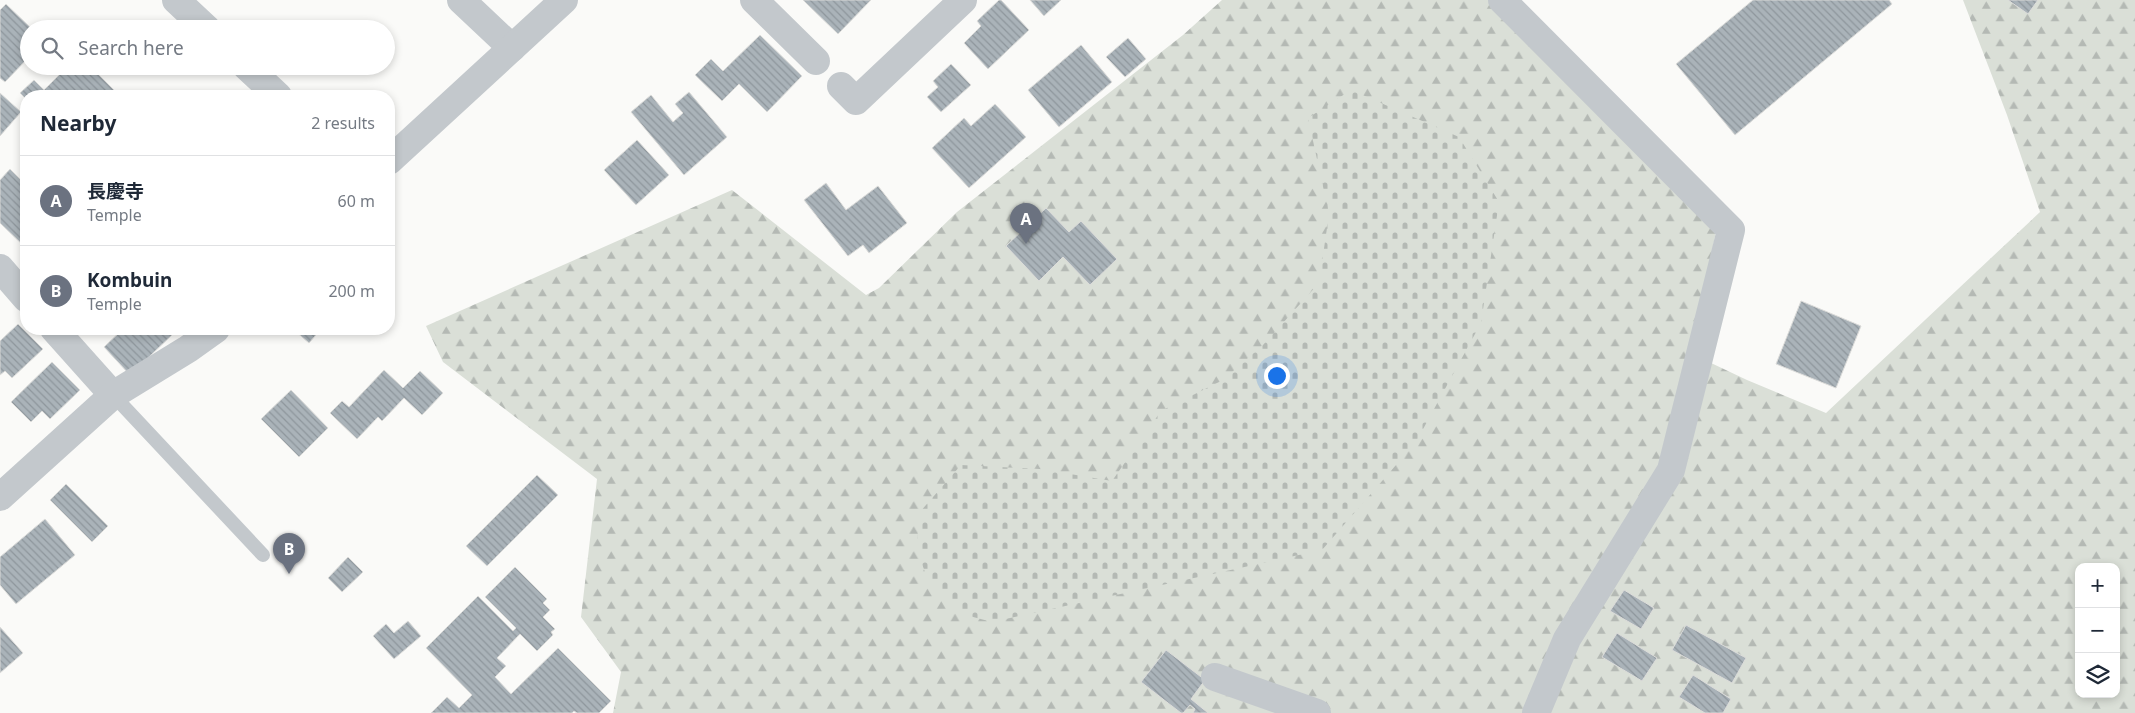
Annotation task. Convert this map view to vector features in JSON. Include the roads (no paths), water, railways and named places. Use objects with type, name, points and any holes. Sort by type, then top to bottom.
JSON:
[{"type":"street","points":[[176,0],[197,20]]},
{"type":"street","points":[[461,0],[512,48]]},
{"type":"street","points":[[395,155],[564,0]]},
{"type":"street","points":[[754,0],[816,60]]},
{"type":"street","points":[[841,86],[856,101],[963,0]]},
{"type":"street","points":[[1502,0],[1731,230],[1671,470],[1567,639],[1536,713]]},
{"type":"street","points":[[256,75],[272,90]]},
{"type":"street","points":[[0,268],[20,291]]},
{"type":"street","points":[[59,335],[113,395]]},
{"type":"street","points":[[0,497],[113,395],[208,335]]},
{"type":"street","points":[[1215,677],[1317,713]]},
{"type":"lane","points":[[113,395],[262,555]]},
{"type":"place","name":"長慶寺","points":[[1026,244]]},
{"type":"place","name":"Kombuin","points":[[289,574]]}]
